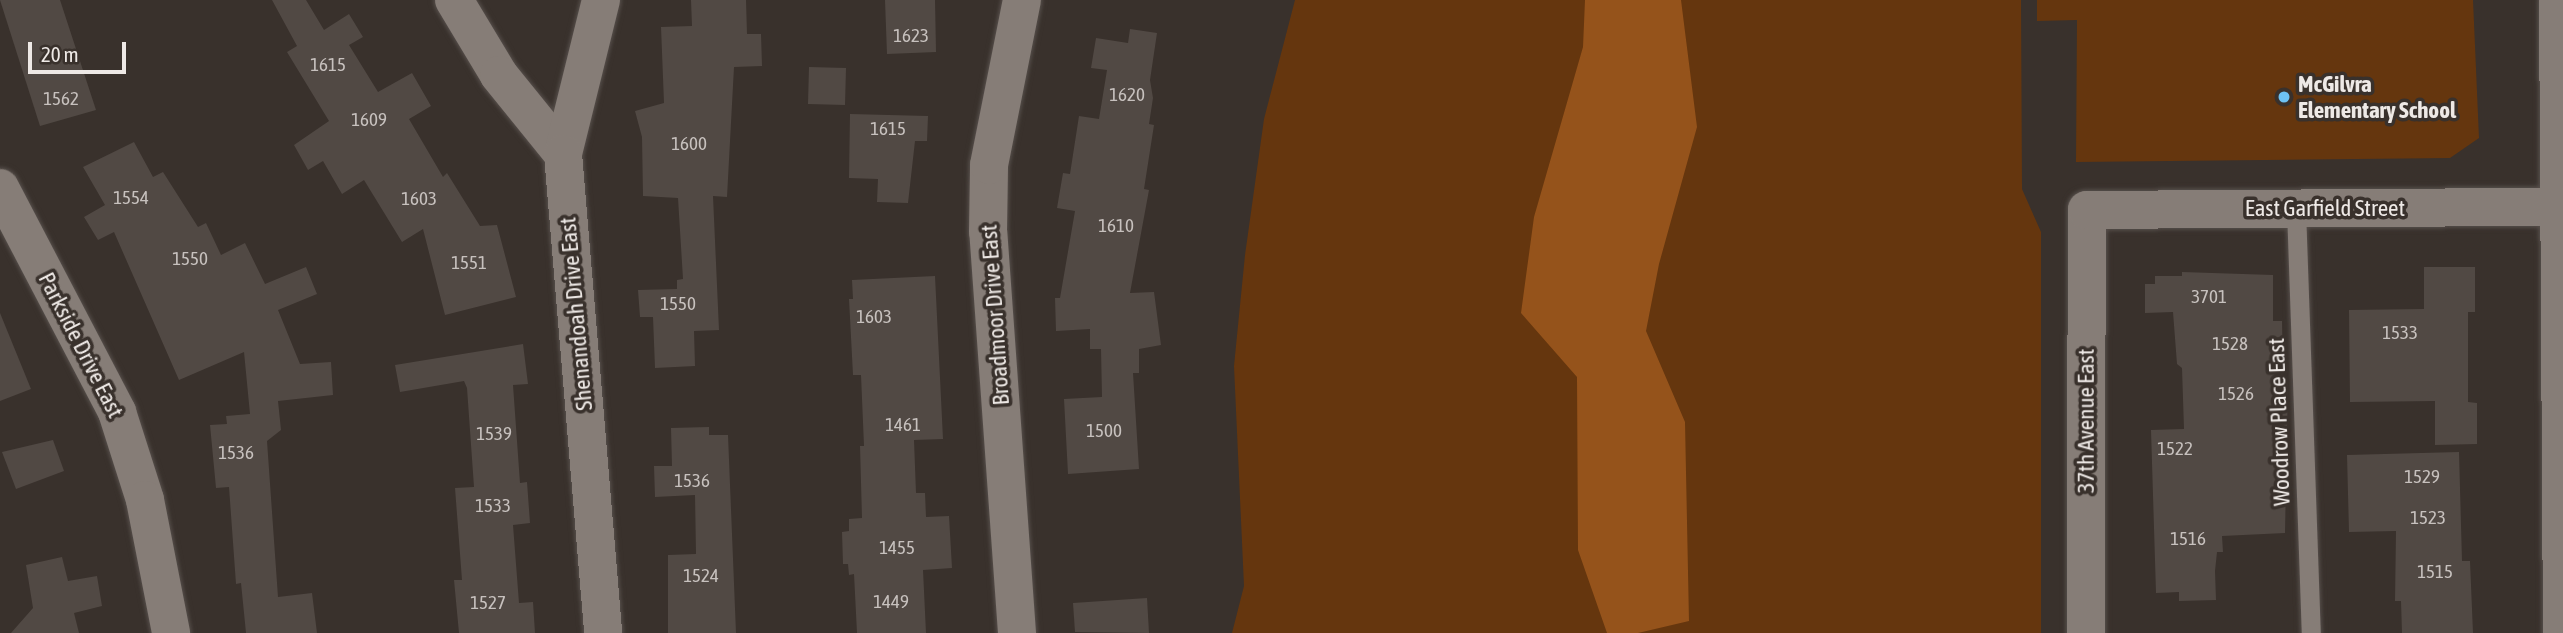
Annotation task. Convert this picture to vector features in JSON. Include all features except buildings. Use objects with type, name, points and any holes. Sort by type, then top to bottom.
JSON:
[{"type":"street","points":[[454,0],[499,75],[563,154]]},
{"type":"street","name":"Shenandoah Drive East","points":[[601,0],[563,154],[603,633]]},
{"type":"street","name":"Broadmoor Drive East","points":[[1017,633],[988,232],[989,165],[1022,0]]},
{"type":"street","points":[[2558,0],[2562,633]]},
{"type":"street","name":"Parkside Drive East","points":[[0,188],[117,412],[145,500],[171,633]]},
{"type":"street","name":"East Garfield Street","points":[[2087,209],[2561,207]]},
{"type":"street","name":"37th Avenue East","points":[[2086,633],[2087,209]]},
{"type":"lane","name":"Woodrow Place East","points":[[2296,209],[2311,633]]},
{"type":"shaded area","points":[[1295,0],[2021,0],[2022,189],[2041,232],[2041,633],[1232,633],[1244,586],[1234,366],[1245,255],[1264,119]]},
{"type":"shaded area","points":[[1585,0],[1681,0],[1697,127],[1659,264],[1646,331],[1685,422],[1689,621],[1638,633],[1607,633],[1578,550],[1577,377],[1521,313],[1534,217],[1583,47]]},
{"type":"shaded area","name":"McGilvra Elementary School","points":[[2037,0],[2473,0],[2479,138],[2450,158],[2076,162],[2077,20],[2037,21]]},
{"type":"place","name":"McGilvra Elementary School","points":[[2284,97]]}]
